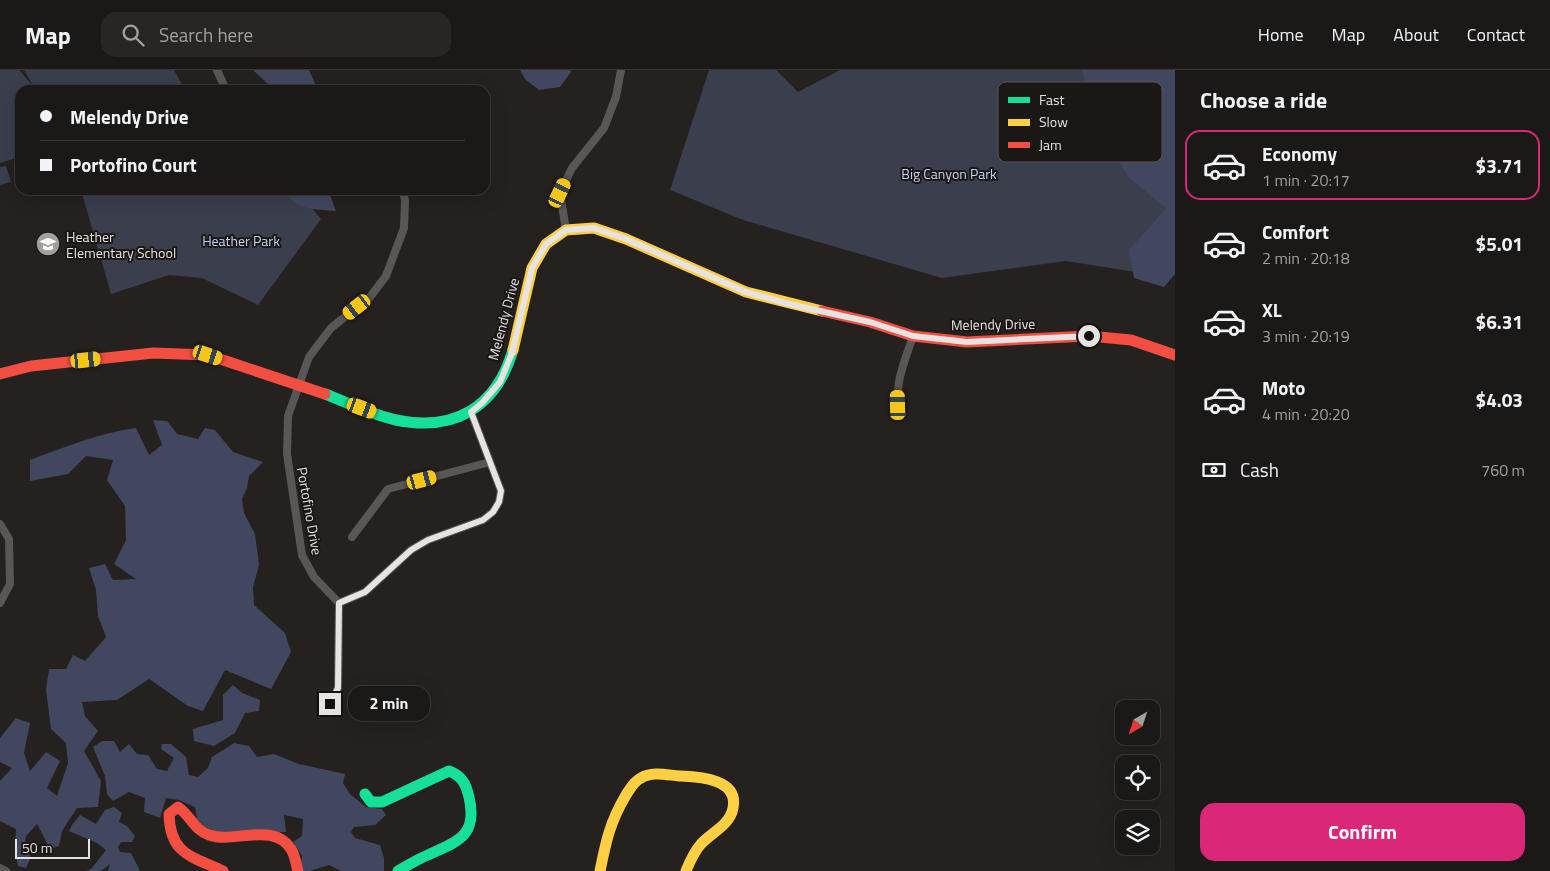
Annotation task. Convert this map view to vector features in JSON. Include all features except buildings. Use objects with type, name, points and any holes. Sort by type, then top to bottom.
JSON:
[{"type":"street","points":[[217,70],[224,85]]},
{"type":"street","points":[[566,230],[560,193],[572,168],[604,128],[616,97],[621,70]]},
{"type":"street","name":"Portofino Drive","points":[[339,603],[314,577],[302,555],[287,454],[288,416],[309,357],[331,328],[370,297],[386,276],[404,228],[404,195]]},
{"type":"street","name":"Melendy Drive","points":[[0,374],[19,368],[48,363],[162,353],[208,355],[299,385],[394,420],[413,423],[435,423],[471,412],[482,403],[500,382],[512,353],[532,268],[546,244],[566,230],[594,228],[626,239],[746,292],[793,305],[870,322],[913,336],[967,342],[1089,336],[1131,340],[1174,353]]},
{"type":"street","points":[[902,414],[898,405],[898,384],[913,336]]},
{"type":"street","points":[[330,704],[338,688],[339,603],[365,592],[411,550],[428,540],[483,520],[493,512],[499,502],[501,491],[471,412]]},
{"type":"street","points":[[352,537],[388,489],[490,462]]},
{"type":"street","points":[[0,524],[9,539],[10,584],[0,603]]},
{"type":"street","points":[[365,794],[371,802],[382,802],[449,771],[457,773],[462,778],[470,798],[471,814],[468,832],[457,842],[432,852],[398,871]]},
{"type":"street","points":[[600,871],[610,826],[631,787],[640,778],[653,774],[713,780],[725,786],[733,796],[733,810],[727,822],[703,842],[692,856],[686,871]]},
{"type":"street","points":[[223,871],[189,856],[177,847],[168,822],[169,814],[173,810],[178,807],[186,812],[196,826],[206,834],[219,838],[270,834],[285,842],[292,850],[298,871]]},
{"type":"street","points":[[0,868],[6,871]]},
{"type":"green space","points":[[0,70],[19,70],[32,85],[15,85],[15,158],[0,163]]},
{"type":"green space","points":[[24,70],[174,70],[182,85],[33,85]]},
{"type":"green space","name":"Big Canyon Park","points":[[709,70],[776,70],[798,92],[840,70],[1175,70],[1175,235],[1154,275],[1066,261],[942,278],[743,220],[670,190]]},
{"type":"green space","points":[[6,166],[11,182],[0,185],[0,167]]},
{"type":"green space","name":"Heather Park","points":[[82,195],[301,195],[321,219],[258,305],[202,278],[169,275],[111,294]]},
{"type":"shaded area","points":[[253,70],[309,70],[316,85],[267,85]]},
{"type":"shaded area","points":[[520,70],[570,70],[571,72],[560,87],[539,90],[525,79]]},
{"type":"shaded area","points":[[1082,70],[1175,70],[1175,274],[1164,287],[1134,278],[1129,250],[1166,208],[1129,178],[1119,162],[1162,162],[1162,82],[1085,82]]},
{"type":"shaded area","points":[[288,195],[330,195],[336,211],[307,208],[294,202]]},
{"type":"shaded area","points":[[153,420],[167,421],[177,434],[198,439],[205,428],[215,430],[233,452],[263,462],[249,476],[247,488],[242,499],[244,513],[255,534],[259,565],[253,587],[254,605],[285,633],[291,652],[271,689],[225,670],[203,711],[188,706],[149,679],[117,700],[82,702],[85,716],[98,731],[84,751],[101,781],[98,807],[77,808],[62,831],[59,846],[50,849],[37,824],[26,836],[24,847],[31,857],[26,868],[18,866],[15,851],[16,829],[0,821],[0,781],[12,768],[0,762],[0,738],[16,718],[30,723],[24,753],[30,771],[46,752],[60,761],[47,788],[57,796],[68,763],[66,743],[51,729],[46,690],[49,669],[66,669],[73,655],[85,661],[106,637],[98,616],[96,590],[89,568],[105,564],[113,580],[136,579],[114,564],[126,540],[125,506],[107,480],[113,460],[86,456],[68,474],[30,481],[30,460],[95,437],[136,428],[149,455],[162,445]]},
{"type":"shaded area","points":[[233,685],[242,693],[260,700],[259,711],[245,713],[235,733],[214,746],[194,741],[193,729],[223,720],[223,695]]},
{"type":"shaded area","points":[[102,741],[114,741],[120,752],[129,744],[137,754],[148,755],[157,769],[167,771],[174,758],[161,749],[162,744],[171,744],[186,757],[189,775],[198,777],[208,768],[212,757],[234,743],[249,746],[257,757],[274,754],[299,764],[345,774],[343,783],[350,794],[366,807],[382,809],[386,815],[375,825],[354,827],[351,832],[355,838],[380,845],[384,858],[384,871],[341,871],[329,865],[310,871],[303,871],[302,856],[293,842],[302,836],[303,819],[284,815],[286,832],[218,833],[205,827],[197,819],[195,807],[179,800],[166,798],[160,818],[144,812],[145,798],[129,792],[113,801],[107,794],[105,776],[93,747]]},
{"type":"shaded area","points":[[114,807],[122,813],[119,822],[127,826],[135,836],[132,842],[121,842],[118,847],[120,852],[131,853],[140,871],[108,871],[110,864],[101,871],[87,871],[92,868],[106,850],[97,843],[69,831],[80,815],[96,824],[105,810]]},
{"type":"traffic: fast","points":[[325,394],[396,420],[417,423],[436,422],[454,418],[470,411],[484,401],[496,387],[513,350]]},
{"type":"traffic: fast","points":[[365,794],[371,802],[382,802],[449,771],[463,781],[469,797],[471,810],[471,821],[468,829],[457,841],[398,871]]},
{"type":"traffic: slow","points":[[513,350],[532,268],[546,244],[566,230],[594,228],[626,239],[746,292],[822,311]]},
{"type":"traffic: slow","points":[[600,871],[609,832],[616,814],[632,785],[645,776],[660,774],[696,777],[715,781],[730,790],[733,798],[733,808],[728,819],[699,847],[686,871]]},
{"type":"traffic: jam","points":[[822,311],[870,322],[913,336],[967,342],[1089,336],[1131,340],[1175,355]]},
{"type":"traffic: jam","points":[[0,374],[31,366],[153,353],[208,355],[325,394]]},
{"type":"traffic: jam","points":[[223,871],[193,857],[178,846],[170,828],[169,814],[178,807],[200,830],[209,835],[219,837],[274,836],[291,849],[298,871]]},
{"type":"place","name":"Heather Elementary School","points":[[48,244]]},
{"type":"route","points":[[330,704],[338,688],[339,603],[365,592],[411,550],[428,540],[483,520],[493,512],[499,502],[501,491],[471,412],[482,403],[500,382],[512,353],[532,268],[546,244],[566,230],[594,228],[626,239],[746,292],[793,305],[870,322],[913,336],[967,342],[1089,336]]}]
